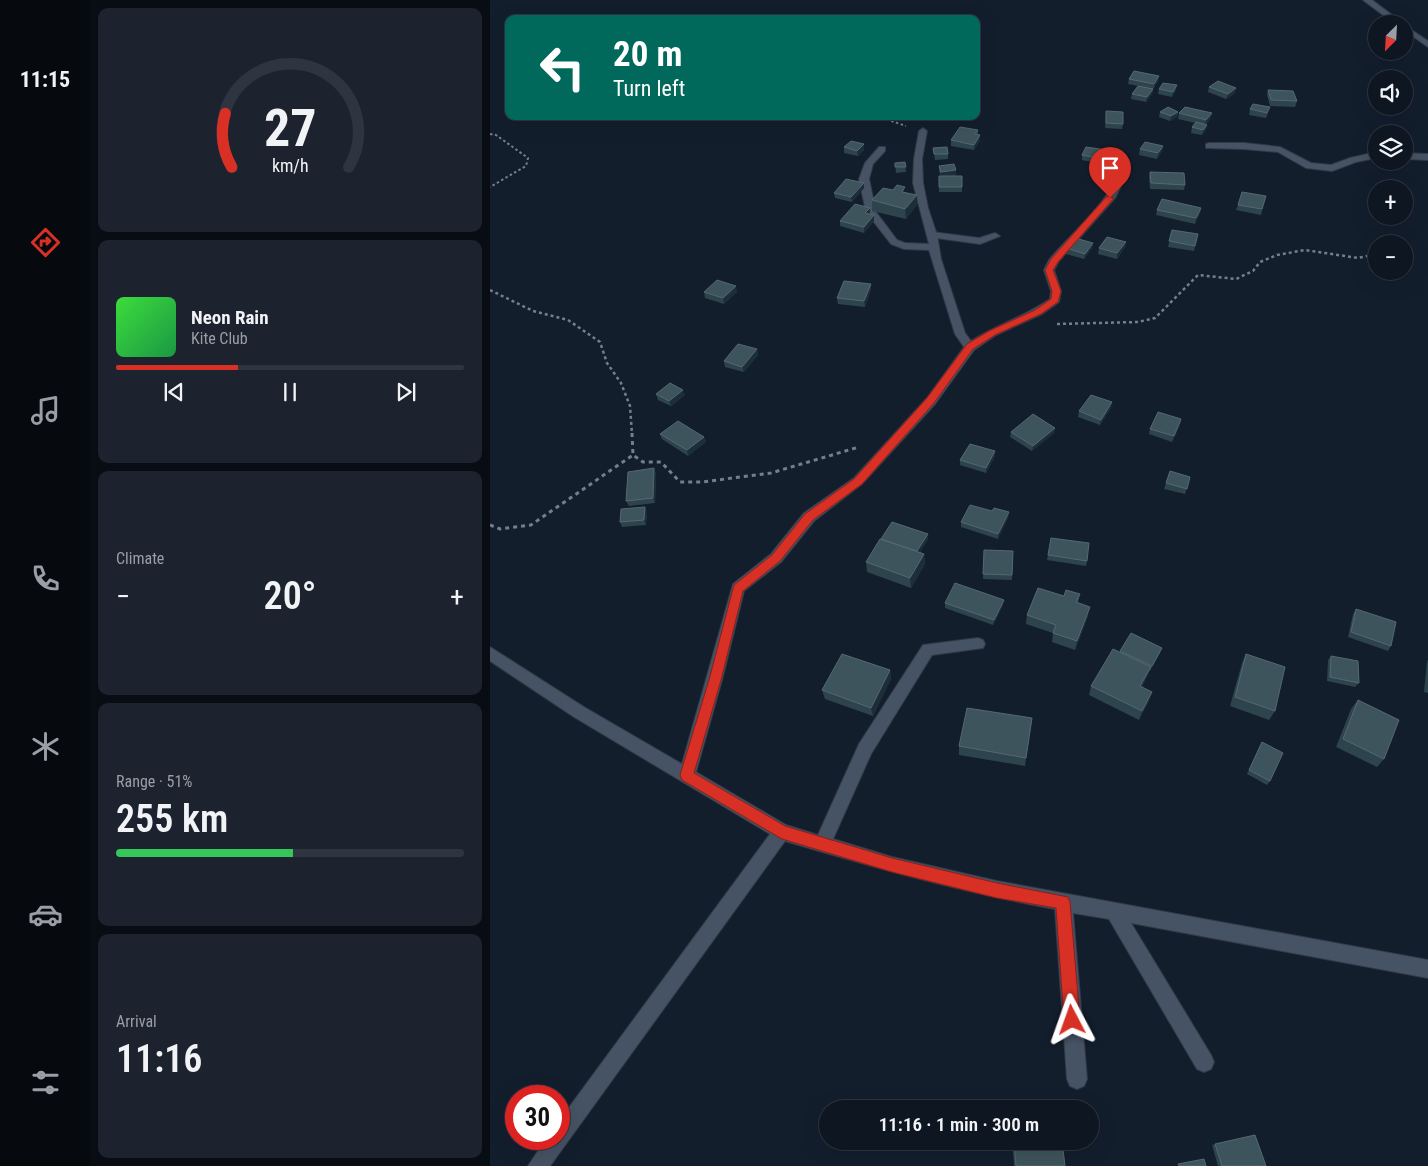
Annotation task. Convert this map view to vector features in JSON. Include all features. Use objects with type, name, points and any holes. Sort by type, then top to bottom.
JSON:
[{"type":"street","points":[[1367,0],[1388,15]]},
{"type":"street","points":[[1413,34],[1428,45]]},
{"type":"street","points":[[923,131],[918,159],[918,183],[923,208],[932,235],[936,259],[960,334],[970,346]]},
{"type":"street","points":[[1209,146],[1244,146],[1280,150],[1309,166],[1332,168],[1368,157]]},
{"type":"street","points":[[882,149],[869,164],[864,179],[870,212],[894,242],[904,246],[934,247]]},
{"type":"street","points":[[1413,156],[1428,157]]},
{"type":"street","points":[[687,775],[715,680],[738,588],[776,558],[809,517],[858,481],[931,401],[970,346],[992,333],[1038,312],[1055,300],[1056,291],[1049,270],[1054,260],[1110,198],[1118,184],[1117,172],[1122,159]]},
{"type":"street","points":[[932,235],[980,241],[995,236]]},
{"type":"street","points":[[822,844],[865,749],[928,649],[978,644]]},
{"type":"street","points":[[490,653],[580,712],[782,832],[902,867],[997,890],[1428,969]]},
{"type":"street","points":[[538,1166],[782,832]]},
{"type":"street","points":[[1063,902],[1076,1079]]},
{"type":"street","points":[[1114,912],[1204,1062]]},
{"type":"path","points":[[890,120],[923,131]]},
{"type":"path","points":[[490,134],[496,135],[528,158],[526,166],[490,188]]},
{"type":"path","points":[[1017,322],[1084,325],[1138,322],[1155,318],[1198,275],[1236,279],[1253,271],[1260,262],[1277,255],[1305,250],[1358,258],[1367,256]]},
{"type":"path","points":[[490,290],[533,311],[568,320],[600,342],[607,363],[622,383],[630,406],[633,455]]},
{"type":"path","points":[[633,455],[643,462],[661,462],[680,482],[702,482],[771,473],[854,447],[887,450]]},
{"type":"path","points":[[490,525],[500,529],[531,525],[633,455]]},
{"type":"building","points":[[1134,71],[1159,76],[1154,84],[1129,79]]},
{"type":"building","points":[[1218,81],[1236,88],[1228,94],[1209,87]]},
{"type":"building","points":[[1163,83],[1177,85],[1173,92],[1159,89]]},
{"type":"building","points":[[1138,86],[1153,89],[1147,97],[1132,94]]},
{"type":"building","points":[[1268,90],[1293,91],[1297,101],[1271,100]]},
{"type":"building","points":[[1253,104],[1270,107],[1267,113],[1250,109]]},
{"type":"building","points":[[1168,107],[1178,112],[1171,116],[1160,112]]},
{"type":"building","points":[[1185,107],[1212,113],[1206,120],[1179,113]]},
{"type":"building","points":[[1106,111],[1123,112],[1123,124],[1106,123]]},
{"type":"building","points":[[1196,122],[1207,125],[1203,130],[1192,127]]},
{"type":"building","points":[[960,127],[978,130],[975,134],[980,135],[974,145],[951,140]]},
{"type":"building","points":[[851,141],[864,144],[857,151],[844,147]]},
{"type":"building","points":[[1145,142],[1163,146],[1158,153],[1140,149]]},
{"type":"building","points":[[947,147],[948,154],[934,154],[933,148]]},
{"type":"building","points":[[1086,147],[1107,150],[1103,159],[1082,155]]},
{"type":"building","points":[[905,162],[906,167],[895,167],[895,163]]},
{"type":"building","points":[[954,164],[956,170],[941,172],[939,166]]},
{"type":"building","points":[[1150,172],[1184,173],[1185,185],[1151,183]]},
{"type":"building","points":[[939,176],[962,176],[962,187],[939,187]]},
{"type":"building","points":[[846,179],[864,183],[851,197],[834,193]]},
{"type":"building","points":[[897,185],[905,187],[902,192],[917,195],[905,209],[872,200],[883,188],[893,190]]},
{"type":"building","points":[[1242,192],[1266,196],[1262,209],[1238,205]]},
{"type":"building","points":[[1162,199],[1201,208],[1196,218],[1157,210]]},
{"type":"building","points":[[855,204],[870,208],[865,213],[874,215],[864,227],[840,221]]},
{"type":"building","points":[[1172,230],[1198,234],[1195,246],[1169,241]]},
{"type":"building","points":[[1107,237],[1126,242],[1117,253],[1099,248]]},
{"type":"building","points":[[1075,238],[1093,243],[1085,254],[1066,248]]},
{"type":"building","points":[[717,280],[736,286],[723,298],[704,292]]},
{"type":"building","points":[[844,281],[871,284],[864,301],[837,298]]},
{"type":"building","points":[[738,344],[757,349],[742,367],[724,361]]},
{"type":"building","points":[[670,383],[683,390],[669,401],[656,394]]},
{"type":"building","points":[[1091,395],[1112,402],[1101,420],[1079,411]]},
{"type":"building","points":[[1158,412],[1181,419],[1174,436],[1150,429]]},
{"type":"building","points":[[1033,414],[1055,428],[1033,446],[1011,432]]},
{"type":"building","points":[[678,421],[704,437],[687,450],[660,434]]},
{"type":"building","points":[[970,444],[995,451],[986,468],[960,460]]},
{"type":"building","points":[[654,468],[653,498],[626,501],[628,472]]},
{"type":"building","points":[[1170,471],[1190,477],[1187,489],[1166,483]]},
{"type":"building","points":[[970,505],[992,511],[994,508],[1009,512],[998,534],[961,522]]},
{"type":"building","points":[[645,507],[644,520],[620,522],[621,509]]},
{"type":"building","points":[[892,522],[928,534],[917,551],[881,539]]},
{"type":"building","points":[[1051,538],[1089,543],[1087,561],[1048,555]]},
{"type":"building","points":[[880,539],[924,554],[910,578],[866,562]]},
{"type":"building","points":[[984,550],[1013,551],[1012,575],[983,574]]},
{"type":"building","points":[[955,583],[1004,600],[994,620],[945,603]]},
{"type":"building","points":[[1038,588],[1064,596],[1066,590],[1080,594],[1076,602],[1090,607],[1077,641],[1053,633],[1056,625],[1027,615]]},
{"type":"building","points":[[1356,609],[1396,622],[1391,646],[1351,632]]},
{"type":"building","points":[[1131,633],[1162,648],[1152,666],[1120,651]]},
{"type":"building","points":[[1113,649],[1151,667],[1140,686],[1152,692],[1142,711],[1091,686]]},
{"type":"building","points":[[842,654],[890,670],[871,708],[822,690]]},
{"type":"building","points":[[1246,654],[1285,667],[1275,711],[1235,697]]},
{"type":"building","points":[[1331,656],[1358,661],[1359,683],[1330,677]]},
{"type":"building","points":[[1358,700],[1399,720],[1384,759],[1343,739]]},
{"type":"building","points":[[967,708],[1032,718],[1026,758],[959,746]]},
{"type":"building","points":[[1262,742],[1283,753],[1270,781],[1249,770]]},
{"type":"building","points":[[1255,1135],[1266,1166],[1222,1166],[1215,1144]]},
{"type":"building","points":[[1015,1150],[1063,1150],[1065,1166],[1016,1166]]},
{"type":"building","points":[[1204,1159],[1206,1166],[1179,1166],[1178,1164]]},
{"type":"route","points":[[1072,1020],[1063,902],[997,890],[892,865],[782,832],[687,775],[715,680],[738,588],[776,558],[809,517],[858,481],[931,401],[970,346],[992,333],[1038,312],[1055,300],[1056,291],[1049,270],[1054,260],[1110,198]]}]
